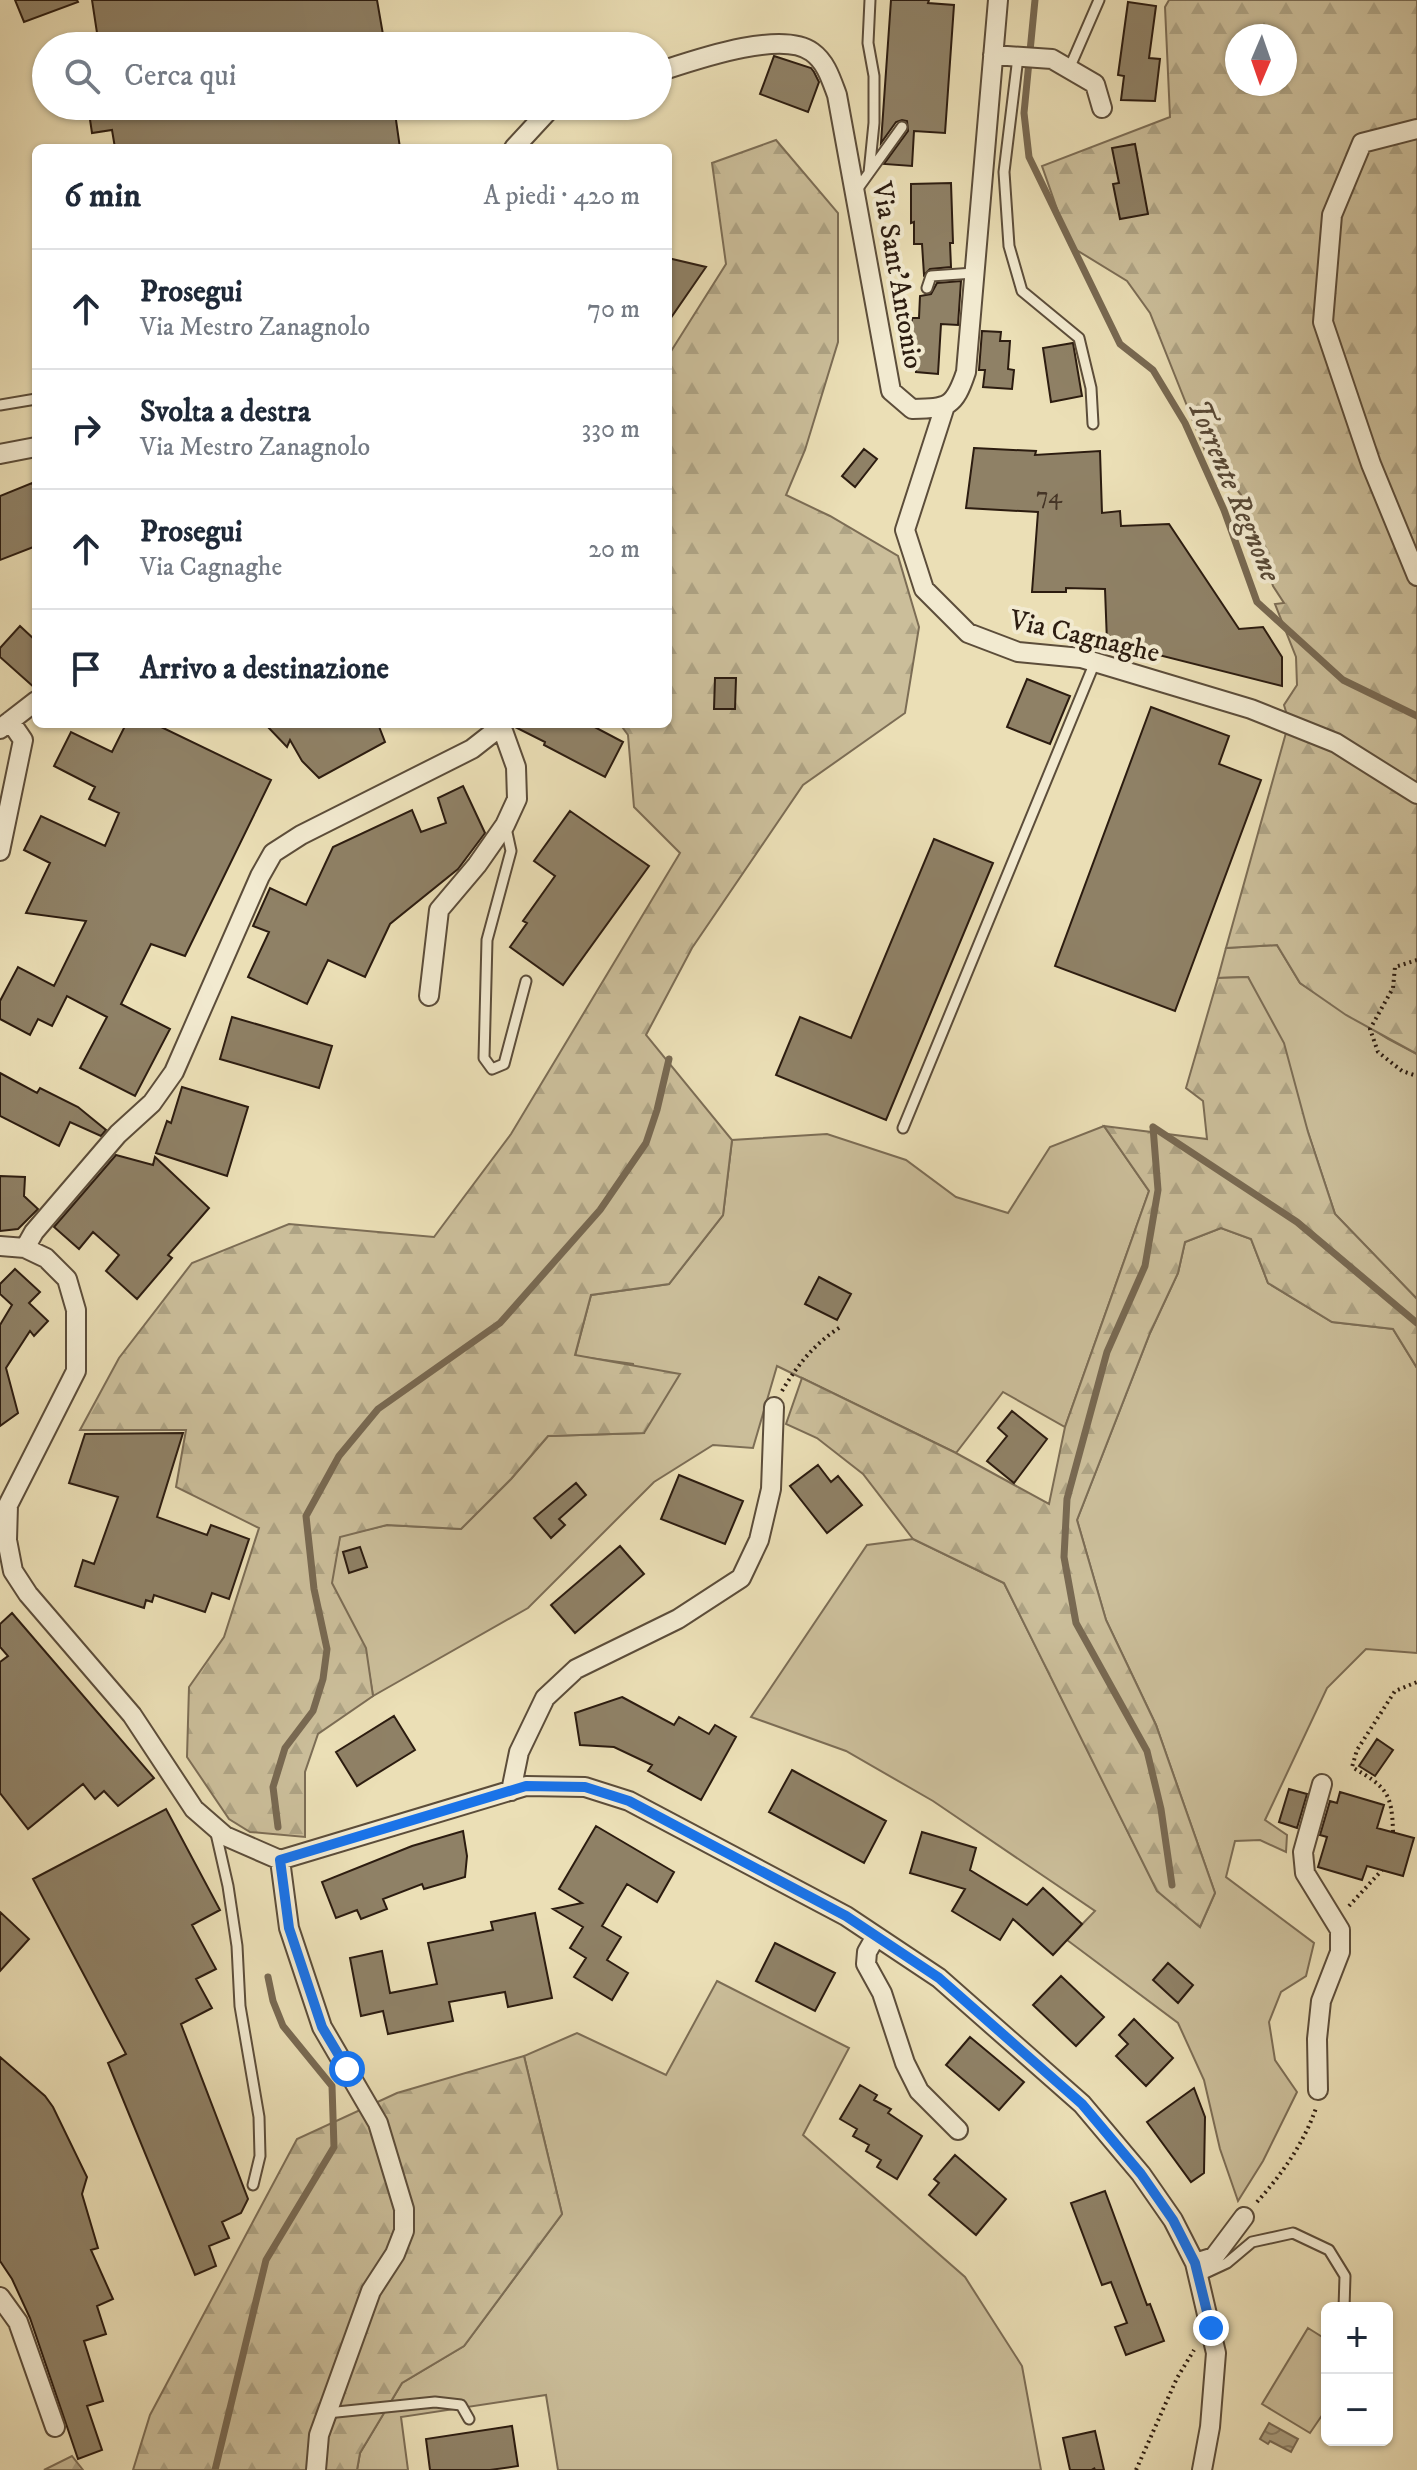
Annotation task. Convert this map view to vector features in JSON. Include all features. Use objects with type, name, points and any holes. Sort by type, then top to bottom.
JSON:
[{"type":"street","name":"Via Sant'Antonio","points":[[672,68],[737,48],[794,44],[811,51],[826,67],[837,95],[891,391],[912,409],[944,409],[958,396],[966,372],[998,0]]},
{"type":"street","points":[[993,55],[1052,59],[1095,84],[1102,108]]},
{"type":"street","points":[[518,144],[540,120]]},
{"type":"street","points":[[1417,129],[1362,143],[1332,215],[1323,322],[1371,464],[1417,576]]},
{"type":"street","name":"Via Cagnaghe","points":[[944,409],[905,530],[924,589],[968,633],[1018,652],[1081,658],[1251,709],[1336,743],[1417,794]]},
{"type":"street","points":[[0,454],[32,448]]},
{"type":"street","points":[[0,851],[7,779],[23,740],[5,725],[32,704]]},
{"type":"street","points":[[25,1248],[34,1232],[118,1134],[152,1103],[174,1072],[273,853],[301,835],[472,749],[500,728]]},
{"type":"street","points":[[429,996],[439,910],[477,865],[505,825],[517,799],[516,767],[504,728]]},
{"type":"street","points":[[0,1246],[25,1248],[46,1258],[67,1279],[76,1310],[76,1371],[8,1505],[7,1540],[13,1571],[28,1594],[132,1715],[194,1809],[225,1836],[280,1860],[526,1786],[585,1787],[629,1801],[846,1916],[939,1978],[1082,2104],[1141,2174],[1173,2220],[1197,2270],[1216,2353],[1210,2427],[1202,2470]]},
{"type":"street","points":[[511,1791],[519,1752],[545,1698],[576,1669],[678,1619],[741,1578],[759,1540],[771,1489],[774,1407]]},
{"type":"street","points":[[1318,2090],[1317,2039],[1321,2001],[1340,1952],[1340,1930],[1305,1873],[1303,1852],[1322,1784]]},
{"type":"street","points":[[280,1860],[289,1928],[322,2027],[378,2123],[404,2209],[404,2231],[395,2254],[371,2291],[319,2435],[316,2470]]},
{"type":"street","points":[[876,1936],[867,1952],[866,1964],[882,1993],[905,2063],[919,2091],[958,2130]]},
{"type":"street","points":[[1197,2270],[1214,2257],[1244,2217]]},
{"type":"street","points":[[3,2306],[18,2322],[55,2427]]},
{"type":"lane","points":[[869,173],[874,123],[874,76],[868,43],[870,0]]},
{"type":"lane","points":[[1069,69],[1099,0]]},
{"type":"lane","points":[[1018,57],[1004,172],[1009,246],[1022,291],[1079,338],[1091,388],[1093,424]]},
{"type":"lane","points":[[856,191],[902,127]]},
{"type":"lane","points":[[927,288],[931,276],[975,273]]},
{"type":"lane","points":[[0,405],[32,400]]},
{"type":"lane","points":[[903,1128],[1095,662]]},
{"type":"lane","points":[[505,825],[511,851],[487,940],[484,1058],[492,1069],[504,1064],[526,981]]},
{"type":"lane","points":[[214,1826],[235,1931],[240,2006],[259,2117],[260,2156],[253,2185]]},
{"type":"lane","points":[[1197,2270],[1227,2263],[1252,2242],[1293,2233],[1329,2250],[1345,2276],[1344,2302]]},
{"type":"lane","points":[[327,2413],[435,2402],[461,2405],[469,2419]]},
{"type":"path","points":[[888,276],[891,289],[927,288]]},
{"type":"path","points":[[1417,960],[1395,967],[1393,988],[1370,1029],[1378,1052],[1402,1071],[1417,1076]]},
{"type":"path","points":[[774,1407],[801,1361],[822,1338],[842,1326]]},
{"type":"path","points":[[1393,1832],[1389,1794],[1379,1783],[1352,1767],[1357,1750],[1395,1691],[1417,1682]]},
{"type":"path","points":[[1340,1930],[1344,1912],[1382,1870]]},
{"type":"path","points":[[1244,2217],[1279,2178],[1310,2124],[1318,2090]]},
{"type":"path","points":[[1136,2470],[1177,2378],[1211,2328]]},
{"type":"green space","points":[[1169,0],[1417,0],[1417,1054],[1346,1015],[1300,983],[1277,945],[1226,948],[1289,722],[1284,705],[1297,685],[1296,657],[1275,604],[1284,603],[1273,586],[1247,502],[1205,451],[1150,313],[1127,281],[1070,246],[1042,166],[1170,117],[1165,7]]},
{"type":"green space","points":[[776,140],[838,213],[838,342],[805,450],[786,495],[830,516],[898,556],[919,627],[905,713],[803,785],[692,948],[646,1035],[732,1140],[723,1215],[669,1284],[591,1295],[575,1355],[680,1374],[644,1433],[548,1436],[461,1529],[387,1525],[340,1537],[332,1583],[366,1648],[373,1696],[318,1734],[305,1772],[305,1837],[250,1832],[229,1819],[187,1757],[189,1687],[224,1637],[259,1528],[176,1487],[186,1430],[80,1430],[119,1358],[192,1263],[289,1224],[434,1237],[511,1134],[680,853],[634,807],[628,735],[623,728],[672,728],[672,350],[726,264],[712,163]]},
{"type":"green space","points":[[1277,945],[1300,983],[1417,1054],[1417,1299],[1335,1214],[1308,1132],[1248,977],[1218,978],[1226,948]]},
{"type":"green space","points":[[1248,977],[1284,1043],[1308,1132],[1335,1214],[1417,1299],[1417,1368],[1393,1329],[1332,1322],[1268,1283],[1251,1239],[1221,1228],[1185,1242],[1178,1273],[1150,1333],[1077,1520],[1106,1620],[1156,1725],[1215,1893],[1200,1927],[1157,1891],[1004,1583],[913,1539],[863,1474],[817,1438],[786,1424],[802,1378],[956,1453],[1049,1504],[1065,1427],[1149,1191],[1104,1126],[1207,1139],[1203,1101],[1186,1088],[1218,978]]},
{"type":"green space","points":[[1104,1126],[1149,1191],[1065,1427],[1003,1392],[956,1453],[777,1366],[753,1448],[713,1445],[654,1482],[528,1608],[373,1696],[365,1648],[331,1583],[340,1536],[387,1525],[461,1529],[548,1436],[644,1433],[633,1364],[575,1356],[591,1295],[669,1284],[723,1215],[732,1140],[827,1134],[906,1160],[956,1197],[1008,1213],[1050,1147]]},
{"type":"green space","points":[[1221,1228],[1251,1239],[1268,1283],[1332,1322],[1393,1329],[1417,1368],[1417,1653],[1366,1649],[1327,1688],[1265,1820],[1287,1835],[1286,1852],[1260,1840],[1235,1841],[1226,1877],[1314,1943],[1306,1976],[1281,1992],[1269,2022],[1275,2060],[1297,2092],[1263,2161],[1238,2201],[1220,2149],[1204,2080],[1178,2023],[1067,1940],[1095,1911],[933,1801],[846,1751],[751,1717],[867,1545],[913,1539],[1004,1583],[1157,1890],[1200,1927],[1215,1893],[1156,1725],[1106,1620],[1077,1520],[1150,1333],[1178,1273],[1185,1242]]},
{"type":"green space","points":[[717,1981],[849,2048],[803,2135],[965,2277],[1022,2366],[1041,2470],[558,2470],[546,2395],[401,2417],[408,2470],[357,2470],[360,2453],[402,2383],[464,2346],[562,2214],[524,2056],[577,2033],[666,2075]]},
{"type":"green space","points":[[524,2056],[562,2214],[464,2346],[402,2383],[360,2453],[357,2470],[133,2470],[150,2415],[297,2139],[397,2093]]},
{"type":"green space","points":[[1308,2328],[1321,2336],[1321,2417],[1310,2433],[1262,2404]]},
{"type":"green space","points":[[72,2456],[83,2470],[44,2470]]},
{"type":"water","points":[[1269,2423],[1298,2439],[1291,2452],[1260,2439]]},
{"type":"building","points":[[15,0],[77,0],[78,2],[24,22]]},
{"type":"building","points":[[92,0],[377,0],[383,32],[97,32]]},
{"type":"building","points":[[891,0],[929,0],[928,3],[954,5],[945,133],[914,131],[912,166],[884,164],[908,131],[907,121],[896,122],[881,143]]},
{"type":"building","points":[[1128,2],[1156,6],[1149,58],[1160,59],[1155,101],[1121,100],[1124,76],[1118,75]]},
{"type":"building","points":[[774,56],[811,68],[814,72],[819,82],[808,112],[760,94]]},
{"type":"building","points":[[90,120],[396,120],[399,144],[114,144],[112,130],[92,133]]},
{"type":"building","points":[[1135,144],[1148,214],[1120,219],[1113,184],[1119,183],[1112,148]]},
{"type":"building","points":[[951,183],[951,267],[930,269],[924,275],[922,244],[914,244],[914,222],[911,223],[911,184]]},
{"type":"building","points":[[672,259],[706,267],[672,316]]},
{"type":"building","points":[[961,281],[958,325],[941,324],[938,374],[916,372],[917,358],[909,357],[912,318],[919,318],[920,296],[931,294],[937,283]]},
{"type":"building","points":[[982,331],[1001,332],[1000,341],[1010,341],[1008,369],[1014,370],[1012,389],[983,387],[985,370],[979,370]]},
{"type":"building","points":[[1073,343],[1082,396],[1051,402],[1043,348]]},
{"type":"building","points":[[974,448],[1036,451],[1035,455],[1100,451],[1102,513],[1120,511],[1121,526],[1169,524],[1239,629],[1263,627],[1282,657],[1282,686],[1107,642],[1105,589],[1066,588],[1066,592],[1032,592],[1038,512],[966,508]]},
{"type":"building","points":[[864,449],[877,459],[855,487],[842,476]]},
{"type":"building","points":[[32,483],[32,548],[0,560],[0,496]]},
{"type":"building","points":[[20,626],[32,637],[32,685],[0,657],[0,648]]},
{"type":"building","points":[[715,678],[736,678],[735,709],[714,709]]},
{"type":"building","points":[[1027,679],[1070,696],[1050,744],[1007,727]]},
{"type":"building","points":[[1151,707],[1229,736],[1219,764],[1261,780],[1175,1011],[1055,966]]},
{"type":"building","points":[[124,728],[163,728],[271,780],[185,956],[151,944],[121,1004],[170,1029],[135,1096],[80,1068],[107,1017],[67,996],[52,1026],[38,1019],[30,1035],[0,1019],[0,1001],[18,967],[54,986],[86,921],[26,913],[50,863],[24,850],[41,816],[105,846],[119,813],[89,799],[95,787],[54,766],[71,732],[112,752]]},
{"type":"building","points":[[269,728],[380,728],[385,742],[319,778],[302,761],[290,740],[287,747]]},
{"type":"building","points":[[517,728],[597,728],[623,742],[605,777],[544,745],[545,742]]},
{"type":"building","points":[[463,786],[485,833],[458,869],[390,924],[365,977],[328,960],[307,1004],[248,977],[269,932],[253,926],[270,888],[306,905],[333,847],[412,810],[421,832],[446,823],[438,798]]},
{"type":"building","points":[[570,811],[649,866],[563,985],[510,947],[527,923],[523,921],[555,876],[534,861]]},
{"type":"building","points":[[934,839],[993,863],[886,1120],[776,1075],[800,1017],[851,1038]]},
{"type":"building","points":[[232,1017],[332,1046],[319,1088],[220,1059]]},
{"type":"building","points":[[0,1073],[37,1093],[40,1088],[78,1107],[106,1130],[101,1136],[70,1122],[59,1146],[0,1116]]},
{"type":"building","points":[[182,1087],[248,1107],[227,1176],[156,1153],[167,1121],[171,1123]]},
{"type":"building","points":[[116,1155],[153,1165],[155,1157],[209,1208],[168,1255],[172,1258],[137,1299],[106,1271],[119,1255],[93,1232],[79,1249],[54,1227]]},
{"type":"building","points":[[0,1176],[25,1177],[24,1196],[38,1209],[18,1229],[0,1231]]},
{"type":"building","points":[[15,1269],[40,1292],[29,1303],[48,1321],[34,1336],[30,1331],[6,1368],[18,1413],[0,1426],[0,1325],[12,1305],[0,1294],[0,1284]]},
{"type":"building","points":[[819,1277],[851,1294],[837,1320],[805,1304]]},
{"type":"building","points":[[1012,1411],[1047,1439],[1014,1483],[987,1461],[1007,1436],[998,1428]]},
{"type":"building","points":[[183,1433],[157,1517],[207,1535],[211,1525],[249,1539],[229,1599],[212,1593],[205,1612],[154,1595],[152,1602],[146,1600],[144,1608],[75,1586],[83,1560],[94,1564],[118,1497],[69,1483],[85,1434]]},
{"type":"building","points":[[818,1465],[831,1482],[838,1476],[862,1505],[827,1533],[790,1486]]},
{"type":"building","points":[[679,1475],[743,1501],[725,1544],[661,1519]]},
{"type":"building","points":[[576,1483],[586,1495],[559,1519],[565,1525],[551,1538],[534,1518]]},
{"type":"building","points":[[620,1546],[644,1574],[575,1633],[551,1605]]},
{"type":"building","points":[[360,1547],[367,1567],[349,1573],[343,1552]]},
{"type":"building","points":[[12,1613],[154,1778],[118,1806],[104,1791],[95,1799],[83,1784],[28,1829],[0,1793],[0,1662],[8,1656],[0,1647],[0,1624]]},
{"type":"building","points":[[622,1697],[674,1725],[679,1717],[709,1734],[715,1725],[736,1737],[701,1800],[648,1771],[652,1765],[614,1747],[580,1745],[575,1713]]},
{"type":"building","points":[[394,1716],[415,1750],[357,1786],[336,1752]]},
{"type":"building","points":[[1377,1739],[1393,1750],[1375,1776],[1359,1766]]},
{"type":"building","points":[[792,1770],[886,1821],[864,1863],[769,1812]]},
{"type":"building","points":[[1289,1789],[1307,1794],[1297,1828],[1279,1822]]},
{"type":"building","points":[[1340,1792],[1384,1805],[1377,1828],[1414,1838],[1403,1876],[1367,1866],[1362,1880],[1318,1867],[1327,1837],[1320,1835],[1330,1801],[1337,1803]]},
{"type":"building","points":[[166,1809],[220,1910],[192,1925],[216,1969],[196,1979],[212,2008],[181,2024],[248,2199],[241,2213],[222,2222],[229,2238],[209,2246],[216,2266],[195,2275],[108,2063],[126,2054],[33,1879]]},
{"type":"building","points":[[596,1826],[674,1872],[657,1902],[627,1884],[602,1926],[621,1937],[607,1960],[628,1973],[612,2000],[574,1977],[586,1958],[570,1948],[583,1927],[553,1909],[582,1903],[559,1889]]},
{"type":"building","points":[[463,1831],[467,1856],[465,1877],[424,1889],[422,1884],[383,1899],[387,1909],[361,1919],[357,1910],[336,1918],[322,1882],[412,1846]]},
{"type":"building","points":[[922,1832],[976,1848],[970,1870],[1027,1905],[1043,1888],[1082,1924],[1053,1955],[1013,1919],[1000,1940],[952,1911],[965,1889],[910,1873]]},
{"type":"building","points":[[0,1912],[29,1939],[0,1971]]},
{"type":"building","points":[[535,1913],[552,1998],[508,2007],[505,1992],[449,2002],[453,2021],[388,2034],[383,2011],[361,2016],[350,1958],[382,1951],[390,1993],[437,1984],[428,1943],[493,1930],[491,1922]]},
{"type":"building","points":[[775,1943],[835,1973],[815,2011],[756,1981]]},
{"type":"building","points":[[1168,1963],[1193,1985],[1178,2003],[1153,1980]]},
{"type":"building","points":[[1061,1976],[1104,2017],[1076,2046],[1033,2005]]},
{"type":"building","points":[[1134,2019],[1173,2058],[1146,2086],[1116,2056],[1128,2044],[1119,2035]]},
{"type":"building","points":[[970,2037],[1024,2082],[999,2110],[946,2065]]},
{"type":"building","points":[[0,2057],[45,2096],[53,2107],[87,2177],[82,2194],[98,2248],[91,2250],[113,2299],[97,2306],[106,2334],[84,2341],[103,2401],[87,2406],[102,2450],[78,2459],[30,2318],[0,2261]]},
{"type":"building","points":[[860,2085],[877,2095],[874,2100],[891,2109],[888,2113],[922,2136],[897,2179],[877,2167],[881,2160],[866,2151],[869,2145],[853,2136],[857,2129],[840,2119]]},
{"type":"building","points":[[1194,2088],[1205,2117],[1204,2173],[1191,2182],[1147,2122]]},
{"type":"building","points":[[955,2155],[1006,2199],[976,2235],[929,2195],[939,2183],[934,2179]]},
{"type":"building","points":[[1105,2191],[1147,2305],[1150,2304],[1164,2341],[1126,2355],[1115,2327],[1127,2323],[1111,2282],[1102,2285],[1071,2203]]},
{"type":"building","points":[[512,2426],[518,2466],[490,2470],[430,2470],[426,2439]]},
{"type":"building","points":[[1095,2431],[1104,2470],[1070,2470],[1063,2438]]},
{"type":"waterway","name":"Torrente Regnone","points":[[1035,0],[1024,113],[1029,157],[1120,344],[1153,370],[1185,423],[1224,510],[1257,602],[1343,680],[1417,716]]},
{"type":"waterway","points":[[278,1827],[273,1787],[285,1748],[313,1711],[323,1679],[327,1649],[314,1589],[306,1516],[339,1456],[378,1409],[500,1323],[600,1210],[646,1143],[669,1059]]},
{"type":"waterway","points":[[1153,1127],[1158,1190],[1145,1266],[1107,1352],[1067,1499],[1064,1557],[1076,1623],[1147,1751],[1161,1809],[1172,1885]]},
{"type":"waterway","points":[[1153,1127],[1297,1222],[1417,1323]]},
{"type":"waterway","points":[[215,2470],[266,2260],[334,2147],[332,2086],[283,2026],[268,1977]]},
{"type":"route","points":[[347,2069],[322,2027],[289,1928],[280,1860],[526,1786],[585,1787],[629,1801],[846,1916],[939,1978],[1082,2104],[1141,2174],[1173,2220],[1195,2263],[1211,2328]]}]
